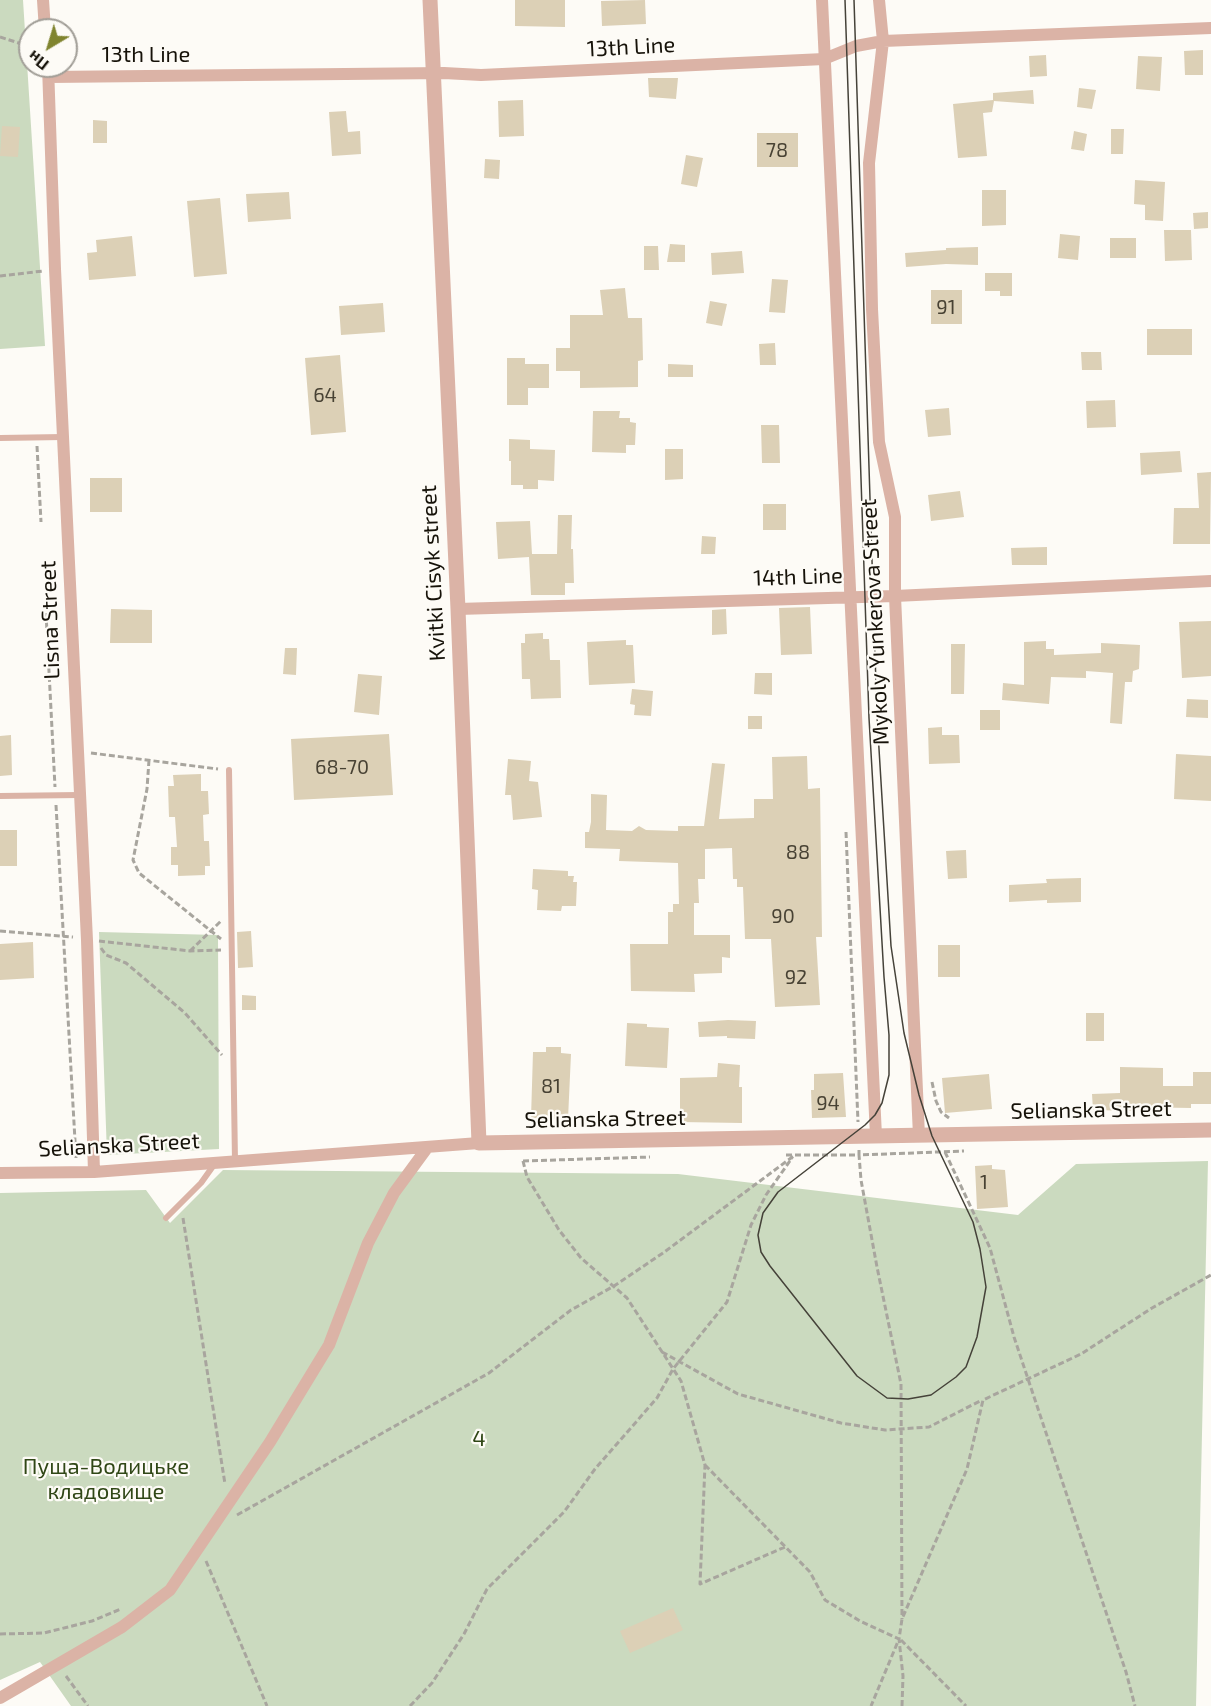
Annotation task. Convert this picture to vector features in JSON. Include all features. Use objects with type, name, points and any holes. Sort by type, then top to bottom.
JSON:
[{"type":"street","points":[[43,0],[44,18]]},
{"type":"street","name":"Kvitki Cisyk street","points":[[430,0],[458,609],[479,1143]]},
{"type":"street","name":"Mykoly Yunkerova Street","points":[[822,0],[876,1137]]},
{"type":"street","name":"Mykoly Yunkerova Street","points":[[879,0],[883,41],[869,164],[872,309],[879,442],[895,517],[895,596],[919,1136]]},
{"type":"street","name":"13th Line","points":[[78,72],[480,75],[824,59],[856,46],[883,41],[1211,28]]},
{"type":"street","name":"Lisna Street","points":[[48,78],[55,269],[87,940],[94,1172]]},
{"type":"street","name":"14th Line","points":[[458,609],[895,596],[1211,581]]},
{"type":"street","name":"Selianska Street","points":[[0,1173],[94,1172],[479,1143],[1211,1130]]},
{"type":"street","points":[[0,1698],[122,1627],[170,1590],[270,1442],[329,1345],[368,1243],[394,1193],[428,1148]]},
{"type":"lane","points":[[0,438],[64,437]]},
{"type":"lane","points":[[229,770],[235,1161]]},
{"type":"lane","points":[[0,796],[79,795]]},
{"type":"lane","points":[[166,1218],[201,1184],[216,1162]]},
{"type":"path","points":[[0,37],[18,43]]},
{"type":"path","points":[[1,277],[55,269]]},
{"type":"path","points":[[36,438],[41,522]]},
{"type":"path","points":[[46,613],[76,1172]]},
{"type":"path","points":[[77,751],[229,770]]},
{"type":"path","points":[[149,760],[147,789],[134,860],[139,873],[232,949]]},
{"type":"path","points":[[846,822],[861,1180],[901,1384],[902,1619],[899,1639],[903,1676],[902,1706]]},
{"type":"path","points":[[190,951],[231,912]]},
{"type":"path","points":[[0,931],[63,935],[87,940],[190,951],[232,949]]},
{"type":"path","points":[[87,940],[103,950],[106,955],[126,963],[184,1013],[234,1067]]},
{"type":"path","points":[[931,1079],[941,1112],[952,1120]]},
{"type":"path","points":[[210,1531],[489,1373],[571,1310],[614,1286],[663,1253],[795,1155],[825,1137]]},
{"type":"path","points":[[518,1143],[527,1177],[559,1230],[581,1258],[627,1298],[681,1381],[705,1465],[700,1584],[786,1547]]},
{"type":"path","points":[[945,1152],[990,1248],[1028,1378],[1126,1672],[1135,1706]]},
{"type":"path","points":[[783,1155],[859,1155]]},
{"type":"path","points":[[410,1706],[432,1683],[464,1634],[487,1589],[564,1512],[595,1469],[657,1398],[673,1370],[727,1302],[751,1225],[766,1195],[795,1155]]},
{"type":"path","points":[[523,1161],[654,1157]]},
{"type":"path","points":[[180,1204],[228,1504]]},
{"type":"path","points":[[661,1351],[738,1394],[783,1408],[841,1423],[885,1430],[929,1427],[1081,1354],[1152,1308],[1211,1275]]},
{"type":"path","points":[[902,1619],[967,1469],[982,1400]]},
{"type":"path","points":[[705,1465],[810,1572],[825,1600],[860,1621],[899,1639],[966,1706]]},
{"type":"path","points":[[200,1545],[267,1706]]},
{"type":"path","points":[[0,1634],[44,1633],[92,1621],[125,1608]]},
{"type":"path","points":[[870,1706],[899,1639]]},
{"type":"path","points":[[56,1664],[88,1706]]},
{"type":"green space","points":[[0,0],[23,0],[24,18],[18,18],[18,78],[28,78],[45,346],[0,349]]},
{"type":"green space","points":[[99,932],[218,935],[219,1149],[107,1155]]},
{"type":"green space","name":"4","points":[[1208,1161],[1196,1706],[71,1706],[40,1662],[0,1680],[0,1193],[146,1190],[170,1223],[223,1170],[678,1174],[1018,1215],[1076,1164]]},
{"type":"building","points":[[515,0],[565,0],[565,27],[515,26]]},
{"type":"building","points":[[645,0],[646,24],[602,26],[601,1]]},
{"type":"building","points":[[1203,50],[1203,75],[1185,75],[1184,51]]},
{"type":"building","points":[[1046,55],[1047,76],[1030,77],[1029,56]]},
{"type":"building","points":[[1138,56],[1162,57],[1160,91],[1136,89]]},
{"type":"building","points":[[648,78],[678,78],[676,99],[649,97]]},
{"type":"building","points":[[1079,88],[1096,90],[1092,109],[1077,107]]},
{"type":"building","points":[[1033,90],[1034,104],[994,101],[992,112],[983,113],[987,156],[958,158],[953,104],[993,100],[993,93]]},
{"type":"building","points":[[523,100],[524,136],[499,137],[498,101]]},
{"type":"building","points":[[346,111],[348,132],[360,131],[361,154],[332,156],[329,112]]},
{"type":"building","points":[[93,120],[107,121],[107,143],[93,143]]},
{"type":"building","points":[[2,126],[20,127],[18,157],[0,156]]},
{"type":"building","points":[[1111,129],[1124,129],[1123,154],[1111,154]]},
{"type":"building","points":[[1074,131],[1087,134],[1084,151],[1071,149]]},
{"type":"building","points":[[757,133],[798,133],[798,167],[757,167]]},
{"type":"building","points":[[686,155],[703,158],[697,187],[681,184]]},
{"type":"building","points":[[485,159],[500,160],[499,179],[484,178]]},
{"type":"building","points":[[1135,180],[1165,182],[1163,221],[1145,220],[1145,205],[1134,204]]},
{"type":"building","points":[[982,190],[1006,190],[1006,225],[982,226]]},
{"type":"building","points":[[289,192],[291,219],[248,222],[246,194]]},
{"type":"building","points":[[220,198],[227,274],[194,277],[187,201]]},
{"type":"building","points":[[1208,212],[1208,228],[1194,229],[1193,213]]},
{"type":"building","points":[[1164,230],[1191,230],[1192,260],[1165,261]]},
{"type":"building","points":[[1060,234],[1080,236],[1078,260],[1058,258]]},
{"type":"building","points":[[132,236],[136,276],[89,280],[87,253],[97,252],[96,240]]},
{"type":"building","points":[[1110,238],[1136,238],[1136,258],[1110,258]]},
{"type":"building","points":[[670,244],[685,245],[685,262],[667,262]]},
{"type":"building","points":[[644,246],[658,246],[659,270],[644,270]]},
{"type":"building","points":[[978,247],[978,265],[946,264],[906,267],[905,253]]},
{"type":"building","points":[[742,251],[744,273],[712,275],[711,253]]},
{"type":"building","points":[[985,273],[1012,273],[1012,296],[1000,296],[1000,291],[985,291]]},
{"type":"building","points":[[772,279],[788,280],[785,313],[769,312]]},
{"type":"building","points":[[625,288],[628,318],[642,318],[643,360],[638,361],[638,387],[580,388],[580,371],[556,371],[556,348],[570,348],[570,315],[603,315],[600,290]]},
{"type":"building","points":[[931,290],[962,290],[962,324],[931,324]]},
{"type":"building","points":[[710,301],[727,304],[722,326],[706,323]]},
{"type":"building","points":[[383,303],[385,332],[341,335],[339,306]]},
{"type":"building","points":[[1147,329],[1192,329],[1192,355],[1147,355]]},
{"type":"building","points":[[775,343],[776,365],[760,365],[759,344]]},
{"type":"building","points":[[1081,352],[1101,352],[1102,370],[1082,370]]},
{"type":"building","points":[[340,355],[346,432],[311,435],[305,358]]},
{"type":"building","points":[[507,358],[525,358],[525,364],[549,364],[549,388],[528,388],[528,405],[507,405]]},
{"type":"building","points":[[668,364],[693,365],[693,377],[668,377]]},
{"type":"building","points":[[1115,400],[1116,427],[1087,428],[1086,401]]},
{"type":"building","points":[[949,408],[951,435],[928,437],[925,410]]},
{"type":"building","points":[[593,411],[620,411],[619,418],[630,418],[630,422],[636,423],[635,445],[626,445],[626,453],[592,452]]},
{"type":"building","points":[[761,425],[779,425],[780,463],[762,463]]},
{"type":"building","points":[[509,439],[530,440],[530,449],[555,450],[554,481],[538,480],[538,489],[523,489],[523,485],[511,485]]},
{"type":"building","points":[[665,449],[683,449],[683,479],[665,480]]},
{"type":"building","points":[[1180,451],[1182,472],[1141,475],[1140,453]]},
{"type":"building","points":[[1211,472],[1210,544],[1173,544],[1174,508],[1199,508],[1197,473]]},
{"type":"building","points":[[90,478],[122,478],[122,512],[90,512]]},
{"type":"building","points":[[960,491],[964,517],[931,521],[928,495]]},
{"type":"building","points":[[763,504],[786,504],[786,530],[763,530]]},
{"type":"building","points":[[558,515],[572,515],[571,549],[573,549],[574,583],[565,583],[565,595],[531,595],[529,557],[498,559],[496,522],[530,521],[532,554],[557,554]]},
{"type":"building","points":[[702,536],[716,537],[715,554],[701,554]]},
{"type":"building","points":[[1047,547],[1047,565],[1012,565],[1011,548]]},
{"type":"building","points":[[810,607],[812,654],[781,655],[779,608]]},
{"type":"building","points":[[111,609],[152,610],[152,643],[110,643]]},
{"type":"building","points":[[726,609],[727,634],[712,635],[712,610]]},
{"type":"building","points":[[1211,621],[1211,676],[1182,678],[1179,622]]},
{"type":"building","points":[[543,633],[543,639],[549,639],[550,660],[560,660],[561,698],[531,699],[530,679],[522,679],[521,643],[525,643],[525,634]]},
{"type":"building","points":[[626,640],[626,645],[633,645],[635,683],[589,685],[587,642]]},
{"type":"building","points":[[1046,641],[1046,649],[1054,649],[1054,655],[1101,653],[1101,643],[1140,645],[1139,669],[1133,671],[1132,682],[1125,682],[1122,724],[1110,723],[1113,673],[1086,671],[1086,678],[1051,677],[1049,704],[1002,700],[1003,683],[1024,685],[1024,642]]},
{"type":"building","points":[[951,644],[965,644],[964,694],[951,694]]},
{"type":"building","points":[[285,648],[297,648],[296,675],[283,674]]},
{"type":"building","points":[[755,673],[772,673],[772,695],[754,694]]},
{"type":"building","points":[[358,674],[382,676],[379,715],[354,712]]},
{"type":"building","points":[[632,689],[653,691],[651,716],[634,715],[635,705],[630,704]]},
{"type":"building","points":[[1187,699],[1208,700],[1208,718],[1186,717]]},
{"type":"building","points":[[980,710],[1000,710],[1000,730],[980,730]]},
{"type":"building","points":[[748,716],[762,716],[762,729],[748,729]]},
{"type":"building","points":[[942,727],[942,735],[959,735],[960,763],[929,764],[928,728]]},
{"type":"building","points":[[389,734],[393,795],[294,800],[291,739]]},
{"type":"building","points":[[11,735],[12,775],[0,776],[0,736]]},
{"type":"building","points":[[1176,754],[1211,756],[1211,801],[1174,799]]},
{"type":"building","points":[[807,756],[808,789],[820,788],[822,937],[816,937],[820,1005],[775,1007],[771,939],[745,939],[743,887],[737,887],[737,879],[733,879],[732,848],[705,849],[705,879],[698,879],[699,903],[694,903],[694,935],[730,935],[730,958],[722,957],[722,973],[694,974],[695,992],[631,991],[630,944],[668,944],[668,912],[673,912],[673,904],[679,904],[678,863],[619,861],[620,849],[585,848],[585,832],[589,832],[591,822],[591,794],[607,795],[606,830],[632,831],[639,826],[646,830],[678,831],[678,826],[704,826],[712,763],[725,764],[719,819],[754,818],[754,799],[773,799],[772,757]]},
{"type":"building","points":[[508,759],[531,761],[529,781],[538,782],[542,817],[513,820],[511,795],[505,795]]},
{"type":"building","points":[[201,774],[201,791],[208,791],[209,814],[203,815],[204,841],[209,841],[210,866],[205,866],[205,875],[178,876],[178,865],[171,865],[171,847],[177,847],[175,817],[169,817],[168,786],[174,786],[173,775]]},
{"type":"building","points":[[0,830],[17,830],[17,866],[0,866]]},
{"type":"building","points":[[966,850],[967,878],[948,879],[946,851]]},
{"type":"building","points":[[533,869],[568,871],[568,876],[574,876],[573,882],[577,882],[576,906],[562,906],[561,911],[537,910],[538,890],[532,889]]},
{"type":"building","points":[[1081,878],[1081,902],[1047,903],[1047,900],[1009,902],[1009,885],[1047,883],[1046,879]]},
{"type":"building","points":[[251,931],[253,967],[238,968],[237,932]]},
{"type":"building","points":[[33,942],[34,978],[0,980],[0,944]]},
{"type":"building","points":[[938,945],[960,945],[960,977],[938,977]]},
{"type":"building","points":[[242,995],[256,996],[256,1010],[242,1010]]},
{"type":"building","points":[[1086,1013],[1104,1013],[1104,1041],[1086,1041]]},
{"type":"building","points":[[756,1021],[755,1039],[727,1038],[727,1036],[699,1037],[698,1022]]},
{"type":"building","points":[[627,1023],[669,1028],[667,1068],[625,1066]]},
{"type":"building","points":[[546,1047],[561,1047],[561,1053],[571,1054],[568,1119],[531,1118],[533,1052],[546,1052]]},
{"type":"building","points":[[718,1063],[740,1065],[742,1123],[680,1122],[680,1078],[717,1077]]},
{"type":"building","points":[[1120,1067],[1163,1068],[1163,1086],[1193,1086],[1193,1072],[1211,1072],[1211,1104],[1191,1104],[1191,1108],[1134,1107],[1134,1111],[1093,1110],[1092,1094],[1120,1093]]},
{"type":"building","points":[[843,1073],[846,1117],[812,1118],[811,1090],[814,1090],[814,1074]]},
{"type":"building","points":[[989,1074],[992,1109],[945,1113],[942,1078]]},
{"type":"building","points":[[992,1165],[992,1169],[1005,1170],[1008,1207],[977,1209],[975,1166]]},
{"type":"building","points":[[673,1608],[683,1630],[630,1653],[620,1631]]},
{"type":"tram line","points":[[845,0],[869,718],[889,1035],[889,1075],[882,1103],[875,1115],[778,1192],[763,1213],[758,1235],[761,1252],[770,1266],[857,1376],[887,1398],[908,1399],[931,1395],[966,1367],[977,1337],[986,1287],[973,1222],[932,1136],[919,1095],[904,1033],[891,946],[877,716],[854,0]]},
{"type":"park label","name":"Пуща-Водицьке кладовище","points":[[106,1480]]}]
